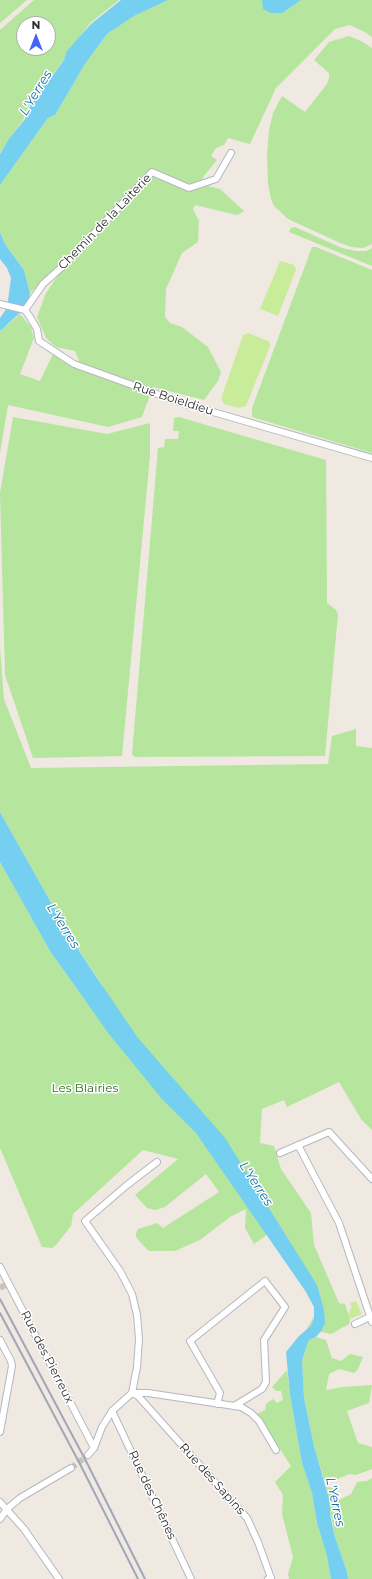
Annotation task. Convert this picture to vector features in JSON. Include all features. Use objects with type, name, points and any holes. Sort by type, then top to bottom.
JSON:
[{"type":"street","name":"Chemin de la Laiterie","points":[[25,310],[43,284],[63,266],[152,172],[189,188],[206,184],[216,180],[231,153]]},
{"type":"street","points":[[0,304],[25,310]]},
{"type":"street","name":"Rue Boieldieu","points":[[25,310],[37,329],[39,341],[74,364],[182,403],[372,458]]},
{"type":"street","points":[[280,1153],[329,1132],[372,1179]]},
{"type":"street","points":[[298,1145],[339,1223],[371,1319],[355,1324]]},
{"type":"street","points":[[132,1393],[137,1367],[139,1339],[137,1315],[132,1294],[120,1271],[85,1221],[127,1185],[157,1162]]},
{"type":"street","name":"Rue des Pierreux","points":[[0,1267],[94,1448]]},
{"type":"street","points":[[217,1404],[220,1393],[190,1341],[265,1281],[285,1307],[264,1340],[266,1382],[262,1389],[234,1406]]},
{"type":"street","points":[[0,1340],[12,1366],[0,1432]]},
{"type":"street","points":[[88,1455],[94,1448],[102,1428],[112,1411],[119,1403],[132,1393],[148,1393],[241,1407],[251,1413],[259,1422],[276,1450]]},
{"type":"street","name":"Rue des Sapins","points":[[132,1393],[138,1396],[247,1518],[258,1542],[269,1578]]},
{"type":"street","name":"Rue des Chênes","points":[[112,1411],[191,1579]]},
{"type":"street","points":[[0,1519],[7,1509],[20,1498],[71,1468]]},
{"type":"street","points":[[0,1502],[24,1529],[59,1579]]},
{"type":"green space","points":[[0,0],[27,0],[0,23]]},
{"type":"green space","points":[[34,0],[119,0],[90,23],[50,79],[44,84],[30,103],[23,120],[0,153],[0,30]]},
{"type":"green space","points":[[168,0],[372,0],[372,37],[350,25],[335,29],[276,88],[250,144],[228,138],[224,145],[216,148],[211,156],[217,160],[203,177],[204,185],[220,189],[244,211],[237,215],[195,205],[193,209],[199,221],[198,242],[182,253],[166,289],[165,317],[170,323],[182,327],[208,347],[221,372],[218,381],[204,400],[153,387],[142,417],[108,427],[8,405],[0,453],[0,331],[20,314],[31,327],[34,338],[20,374],[40,381],[53,354],[82,369],[75,351],[56,347],[46,338],[37,317],[46,293],[77,248],[30,293],[24,270],[5,244],[0,232],[0,185],[48,118],[55,115],[85,64],[107,34],[134,16]]},
{"type":"green space","points":[[349,36],[372,48],[372,244],[363,248],[351,247],[338,242],[288,219],[274,206],[268,184],[267,155],[269,130],[273,113],[282,96],[305,112],[327,84],[329,78],[329,73],[314,60],[329,42]]},
{"type":"green space","points":[[295,227],[342,248],[356,251],[366,251],[372,248],[372,266],[289,232],[291,228]]},
{"type":"green space","points":[[312,247],[316,247],[372,270],[372,453],[252,417],[252,408]]},
{"type":"green space","points":[[280,261],[294,265],[296,270],[278,316],[260,309]]},
{"type":"green space","points":[[248,333],[268,341],[270,346],[246,406],[239,408],[224,404],[222,396],[243,335]]},
{"type":"green space","points":[[13,417],[107,434],[150,423],[150,456],[122,756],[33,758],[5,675],[0,493]]},
{"type":"green space","points":[[179,417],[326,460],[327,603],[336,610],[338,614],[325,756],[135,757],[132,754],[158,448],[164,447],[165,439],[178,439],[179,431],[173,431],[174,418]]},
{"type":"green space","name":"Les Blairies","points":[[0,647],[4,699],[31,768],[328,764],[332,736],[356,729],[356,746],[372,748],[372,1130],[361,1119],[339,1082],[287,1107],[284,1100],[262,1109],[260,1143],[274,1146],[281,1169],[311,1213],[314,1245],[339,1303],[345,1304],[350,1320],[349,1324],[331,1334],[313,1330],[305,1332],[319,1308],[268,1234],[254,1244],[245,1228],[246,1209],[230,1217],[200,1240],[175,1251],[149,1251],[141,1243],[136,1237],[138,1229],[157,1223],[163,1228],[219,1192],[206,1174],[165,1207],[155,1210],[147,1208],[135,1195],[178,1159],[143,1150],[73,1214],[71,1226],[56,1245],[52,1248],[42,1247],[0,1148],[0,862],[50,951],[87,1003],[103,986],[72,940],[0,812]]},
{"type":"green space","points":[[356,1301],[362,1314],[350,1319],[348,1313],[352,1308],[350,1303]]},
{"type":"green space","points":[[316,1337],[326,1340],[332,1358],[341,1361],[350,1354],[363,1357],[358,1369],[354,1373],[339,1369],[329,1374],[326,1390],[372,1385],[369,1403],[347,1411],[358,1443],[372,1447],[372,1469],[356,1475],[350,1474],[334,1480],[324,1480],[314,1446],[304,1398],[302,1360],[309,1340]]},
{"type":"green space","points":[[287,1370],[302,1463],[312,1493],[317,1523],[327,1556],[331,1579],[289,1579],[288,1574],[293,1557],[282,1514],[283,1495],[275,1482],[291,1466],[257,1414],[265,1410],[266,1404],[273,1399],[277,1403],[283,1400],[281,1391],[276,1391],[272,1387]]},
{"type":"green space","points":[[372,1478],[372,1579],[348,1579],[335,1537],[326,1487],[333,1488],[335,1502],[351,1494],[357,1482],[367,1481]]},
{"type":"water","points":[[121,0],[168,0],[134,16],[107,34],[85,64],[55,115],[48,118],[0,185],[0,154],[9,139],[25,119],[31,104],[64,60],[67,51],[91,24]]},
{"type":"water","points":[[262,0],[301,0],[282,13],[271,13],[263,9]]},
{"type":"water","points":[[0,232],[5,244],[24,270],[30,293],[29,300],[21,312],[0,331],[0,318],[7,308],[11,278],[7,268],[0,259]]},
{"type":"water","name":"L'Yerres","points":[[0,812],[72,940],[93,972],[138,1038],[225,1138],[317,1285],[324,1310],[325,1323],[322,1330],[316,1337],[309,1340],[302,1360],[304,1398],[314,1446],[329,1499],[335,1537],[348,1579],[331,1579],[327,1556],[317,1523],[312,1493],[302,1463],[290,1395],[286,1352],[299,1336],[311,1326],[314,1318],[314,1307],[306,1292],[196,1133],[162,1099],[109,1034],[50,951],[0,862]]},
{"type":"tunnel","points":[[0,1288],[9,1283]]},
{"type":"tunnel","points":[[71,1468],[88,1455]]},
{"type":"railway","points":[[0,1299],[87,1463],[145,1579]]},
{"type":"railway","points":[[0,1313],[81,1466],[138,1579]]}]
